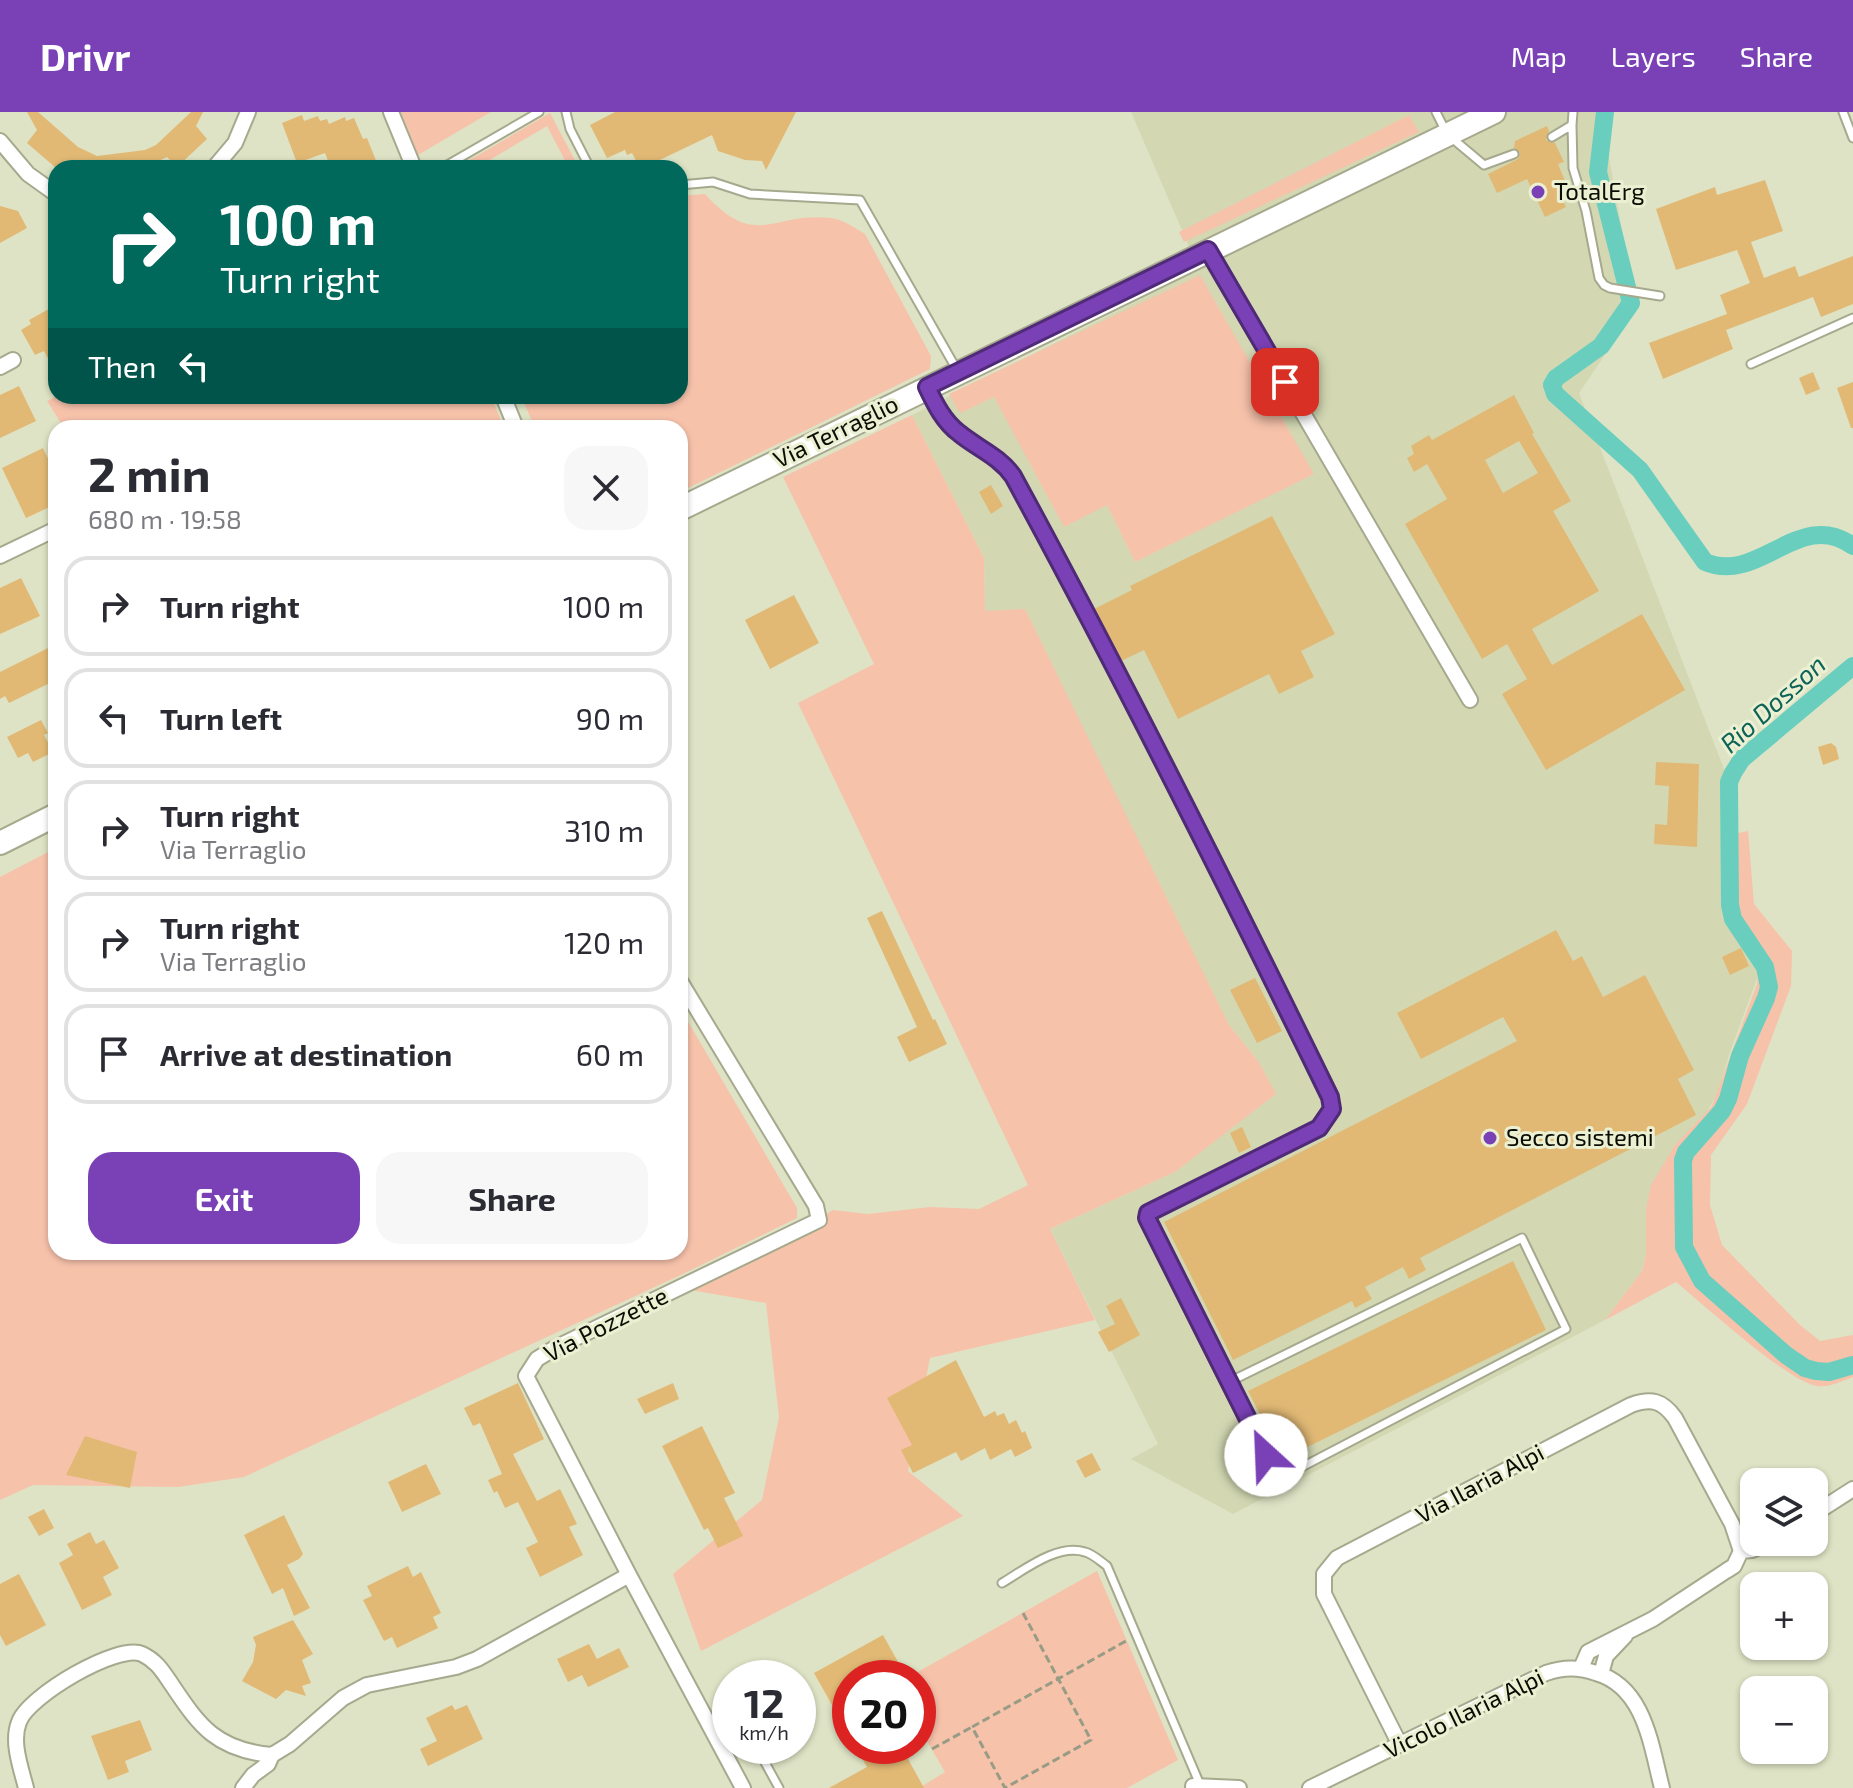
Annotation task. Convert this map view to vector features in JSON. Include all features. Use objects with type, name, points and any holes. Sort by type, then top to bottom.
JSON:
[{"type":"main road","name":"Via Terraglio","points":[[688,505],[1494,112]]},
{"type":"main road","points":[[0,843],[48,819]]},
{"type":"street","points":[[221,160],[235,143],[248,112]]},
{"type":"street","points":[[391,112],[411,160]]},
{"type":"street","points":[[0,141],[28,174],[48,188]]},
{"type":"street","points":[[1208,250],[1470,700]]},
{"type":"street","points":[[0,556],[48,533]]},
{"type":"street","name":"Via Pozzette","points":[[688,994],[816,1206],[819,1220],[555,1348],[537,1359],[526,1376],[743,1788]]},
{"type":"street","name":"Via Ilaria Alpi","points":[[1400,1745],[1324,1594],[1324,1574],[1337,1558],[1631,1405],[1652,1400],[1665,1405],[1675,1418],[1734,1528],[1740,1548]]},
{"type":"street","points":[[1828,1505],[1853,1489]]},
{"type":"street","points":[[1662,1788],[1640,1712],[1626,1691],[1616,1681],[1581,1668],[1588,1652],[1653,1619],[1734,1566],[1740,1553]]},
{"type":"street","points":[[243,1788],[253,1775],[268,1764],[272,1755],[290,1744],[343,1698],[367,1685],[456,1667],[477,1659],[629,1575]]},
{"type":"street","points":[[1601,1674],[1606,1656],[1634,1628]]},
{"type":"street","points":[[26,1788],[19,1761],[19,1721],[31,1705],[62,1682],[123,1652],[140,1653],[157,1663],[196,1721],[209,1733],[255,1753],[272,1755]]},
{"type":"street","name":"Vicolo Ilaria Alpi","points":[[1310,1788],[1546,1673],[1581,1668]]},
{"type":"street","points":[[1193,1787],[1239,1788]]},
{"type":"lane","points":[[456,160],[539,112]]},
{"type":"lane","points":[[566,112],[570,129],[586,160]]},
{"type":"lane","points":[[1436,112],[1447,134],[1484,165],[1514,154]]},
{"type":"lane","points":[[1573,112],[1573,168],[1586,211],[1599,278],[1610,288],[1660,296]]},
{"type":"lane","points":[[1843,112],[1853,138]]},
{"type":"lane","points":[[1552,137],[1572,125]]},
{"type":"lane","points":[[688,184],[713,182],[750,194],[860,200],[959,372]]},
{"type":"lane","points":[[1751,364],[1853,318]]},
{"type":"lane","points":[[927,387],[936,406],[958,433],[1000,461],[1013,476],[1087,612],[1212,856],[1330,1097],[1332,1109],[1319,1128],[1148,1213],[1147,1218],[1231,1381],[1277,1480],[1566,1329],[1522,1238],[1231,1381]]},
{"type":"lane","points":[[1002,1583],[1038,1561],[1062,1552],[1084,1551],[1107,1566],[1193,1787]]},
{"type":"lane","points":[[766,1764],[779,1788]]},
{"type":"path","points":[[972,1727],[1005,1788],[1091,1740],[1023,1613]]},
{"type":"path","points":[[936,1747],[1136,1635]]},
{"type":"shaded area","points":[[401,112],[491,112],[418,155]]},
{"type":"shaded area","points":[[1131,112],[1601,112],[1636,309],[1579,393],[1729,782],[1732,935],[1754,962],[1758,976],[1717,1095],[1705,1115],[1675,1145],[1646,1209],[1646,1255],[1642,1271],[1605,1320],[1233,1514],[1131,1459],[1158,1444],[1050,1229],[1175,1172],[1259,1062],[1229,1025],[985,611],[984,558],[912,415],[1199,270]]},
{"type":"shaded area","points":[[550,113],[575,160],[565,160],[547,126],[490,160],[470,160]]},
{"type":"shaded area","points":[[1409,115],[1419,132],[1184,242],[1179,232]]},
{"type":"shaded area","points":[[705,194],[738,221],[752,225],[811,217],[831,218],[865,234],[931,356],[930,369],[688,488],[688,420],[532,420],[524,404],[688,404],[688,195]]},
{"type":"shaded area","points":[[1200,275],[1314,474],[1135,562],[1107,505],[1064,527],[994,397],[960,413],[949,394]]},
{"type":"shaded area","points":[[49,404],[494,404],[501,420],[59,420]]},
{"type":"shaded area","points":[[912,415],[984,558],[985,611],[1025,609],[1229,1025],[1259,1062],[1276,1094],[1175,1172],[1050,1229],[1095,1320],[930,1358],[908,1471],[963,1516],[701,1651],[673,1574],[762,1500],[779,1417],[766,1303],[685,1289],[784,1240],[833,1210],[868,1214],[930,1207],[979,1209],[1028,1185],[798,703],[874,664],[783,477]]},
{"type":"shaded area","points":[[1748,831],[1754,904],[1792,951],[1791,986],[1747,1104],[1711,1155],[1710,1205],[1722,1245],[1800,1325],[1820,1341],[1853,1335],[1853,1377],[1826,1386],[1804,1381],[1787,1371],[1676,1282],[1605,1320],[1642,1271],[1646,1255],[1646,1209],[1651,1185],[1675,1145],[1712,1106],[1757,984],[1754,963],[1732,935],[1729,835]]},
{"type":"shaded area","points":[[48,852],[48,1260],[688,1260],[688,1022],[797,1208],[797,1218],[244,1477],[178,1487],[33,1485],[0,1500],[0,877]]},
{"type":"shaded area","points":[[1097,1571],[1178,1760],[1127,1788],[919,1788],[945,1772],[936,1757],[936,1662]]},
{"type":"building","points":[[27,112],[38,112],[78,147],[97,156],[145,150],[156,145],[191,112],[203,112],[196,126],[207,139],[184,160],[170,160],[167,157],[160,160],[48,161],[27,143],[37,130]]},
{"type":"building","points":[[615,112],[796,112],[766,170],[762,161],[745,160],[718,151],[712,135],[660,160],[636,160],[632,153],[627,155],[625,150],[607,158],[590,125]]},
{"type":"building","points":[[302,115],[304,121],[318,116],[320,121],[327,119],[329,124],[345,117],[346,121],[354,118],[376,160],[328,160],[325,153],[296,160],[282,123]]},
{"type":"building","points":[[1547,126],[1546,140],[1555,143],[1564,162],[1558,164],[1568,188],[1559,192],[1566,207],[1545,217],[1527,179],[1497,193],[1488,174],[1518,159],[1520,153],[1514,148],[1515,141]]},
{"type":"building","points":[[1765,180],[1783,231],[1751,242],[1764,278],[1795,266],[1799,277],[1853,256],[1853,304],[1821,317],[1813,297],[1726,330],[1733,349],[1663,379],[1649,343],[1727,314],[1720,295],[1750,283],[1737,250],[1676,270],[1656,209],[1715,187],[1717,195]]},
{"type":"building","points":[[0,206],[18,211],[27,228],[0,243]]},
{"type":"building","points":[[48,309],[48,359],[44,351],[35,355],[21,330],[31,324],[29,320]]},
{"type":"building","points":[[1813,372],[1820,389],[1806,395],[1799,378]]},
{"type":"building","points":[[1853,382],[1853,428],[1851,428],[1837,388]]},
{"type":"building","points":[[19,386],[36,421],[0,438],[0,395]]},
{"type":"building","points":[[1514,395],[1532,434],[1571,501],[1553,511],[1599,591],[1532,629],[1552,665],[1642,614],[1685,690],[1546,770],[1502,694],[1527,679],[1507,644],[1482,659],[1405,524],[1447,499],[1427,464],[1414,472],[1407,458],[1414,454],[1411,446],[1429,435],[1432,440]],"holes":[[[1519,441],[1538,473],[1503,493],[1485,460]]]},
{"type":"building","points":[[43,448],[48,458],[48,508],[26,518],[2,468]]},
{"type":"building","points":[[991,485],[1003,506],[991,514],[979,492]]},
{"type":"building","points":[[1272,516],[1335,634],[1301,651],[1314,677],[1279,694],[1269,674],[1178,719],[1144,650],[1119,662],[1092,610],[1132,590],[1130,586]]},
{"type":"building","points":[[21,578],[40,616],[0,634],[0,588]]},
{"type":"building","points":[[794,595],[819,643],[770,669],[745,620]]},
{"type":"building","points":[[48,648],[48,684],[9,703],[5,696],[0,699],[0,672]]},
{"type":"building","points":[[41,720],[48,733],[44,735],[48,743],[48,754],[33,762],[28,753],[18,758],[7,737]]},
{"type":"building","points":[[1831,743],[1836,747],[1839,759],[1823,765],[1818,747]]},
{"type":"building","points":[[1656,762],[1699,764],[1697,847],[1654,844],[1655,824],[1667,825],[1669,786],[1655,785]]},
{"type":"building","points":[[882,911],[947,1044],[909,1062],[897,1037],[917,1027],[867,918]]},
{"type":"building","name":"Secco sistemi","points":[[1556,930],[1573,961],[1582,956],[1603,997],[1645,975],[1694,1070],[1678,1079],[1696,1115],[1420,1258],[1426,1270],[1409,1279],[1403,1267],[1365,1287],[1372,1299],[1355,1308],[1352,1301],[1233,1360],[1164,1222],[1517,1041],[1503,1017],[1421,1059],[1397,1013]]},
{"type":"building","points":[[1741,948],[1749,966],[1730,975],[1722,957]]},
{"type":"building","points":[[1255,978],[1282,1031],[1257,1043],[1230,990]]},
{"type":"building","points":[[1242,1127],[1251,1147],[1239,1153],[1230,1133]]},
{"type":"building","points":[[1513,1261],[1546,1330],[1283,1459],[1248,1391]]},
{"type":"building","points":[[1121,1298],[1140,1335],[1109,1352],[1098,1332],[1115,1324],[1106,1306]]},
{"type":"building","points":[[956,1360],[984,1417],[995,1411],[997,1416],[1004,1413],[1009,1424],[1016,1420],[1032,1448],[1015,1457],[1011,1449],[990,1460],[985,1448],[961,1461],[956,1452],[913,1473],[901,1450],[912,1445],[887,1398]]},
{"type":"building","points":[[518,1383],[544,1439],[513,1454],[537,1501],[560,1489],[577,1524],[569,1527],[583,1555],[540,1577],[526,1548],[538,1542],[518,1502],[505,1508],[497,1491],[494,1493],[488,1480],[502,1474],[480,1423],[473,1426],[464,1408]]},
{"type":"building","points":[[673,1383],[679,1399],[645,1414],[637,1399]]},
{"type":"building","points":[[702,1426],[735,1493],[724,1498],[743,1536],[718,1548],[708,1528],[704,1530],[662,1446]]},
{"type":"building","points":[[85,1436],[137,1452],[130,1488],[66,1475]]},
{"type":"building","points":[[1092,1453],[1101,1470],[1085,1478],[1076,1461]]},
{"type":"building","points":[[426,1464],[441,1494],[402,1512],[388,1482]]},
{"type":"building","points":[[44,1509],[54,1528],[39,1536],[28,1517]]},
{"type":"building","points":[[284,1515],[303,1554],[287,1565],[310,1608],[294,1616],[283,1588],[272,1594],[244,1535]]},
{"type":"building","points":[[90,1532],[96,1544],[104,1540],[119,1568],[103,1577],[112,1595],[82,1610],[59,1563],[73,1555],[67,1544]]},
{"type":"building","points":[[408,1566],[413,1577],[421,1572],[441,1613],[433,1617],[438,1628],[397,1648],[392,1637],[384,1641],[363,1600],[372,1596],[367,1586]]},
{"type":"building","points":[[19,1574],[46,1625],[6,1646],[0,1635],[0,1584]]},
{"type":"building","points":[[293,1620],[313,1654],[302,1660],[311,1683],[302,1686],[306,1696],[286,1690],[276,1699],[242,1681],[253,1662],[256,1645],[253,1637]]},
{"type":"building","points":[[883,1635],[897,1660],[838,1660]]},
{"type":"building","points":[[589,1644],[597,1659],[619,1648],[629,1667],[588,1687],[582,1675],[568,1682],[557,1659]]},
{"type":"building","points":[[832,1663],[832,1705],[816,1677],[816,1672]]},
{"type":"building","points":[[452,1705],[455,1710],[467,1705],[483,1739],[428,1766],[420,1749],[437,1741],[426,1718]]},
{"type":"building","points":[[140,1720],[152,1750],[125,1761],[129,1772],[108,1780],[91,1736]]},
{"type":"building","points":[[865,1764],[911,1764],[924,1788],[829,1788],[867,1767]]},
{"type":"waterway","name":"Rio Dosson","points":[[1605,112],[1598,172],[1631,303],[1601,346],[1556,378],[1552,385],[1555,394],[1640,470],[1705,562],[1725,566],[1744,564],[1815,535],[1833,536],[1853,546]]},
{"type":"waterway","name":"Rio Dosson","points":[[1853,666],[1742,759],[1729,782],[1730,905],[1733,919],[1765,967],[1769,987],[1740,1056],[1728,1099],[1683,1160],[1684,1247],[1702,1281],[1805,1368],[1829,1372],[1853,1365]]},
{"type":"place","name":"TotalErg","points":[[1538,192]]},
{"type":"place","name":"Secco sistemi","points":[[1490,1138]]},
{"type":"route","points":[[1266,1455],[1147,1218],[1148,1213],[1319,1128],[1332,1109],[1330,1097],[1219,869],[1087,612],[1013,476],[990,453],[958,433],[936,406],[927,387],[1208,250],[1285,382]]}]
